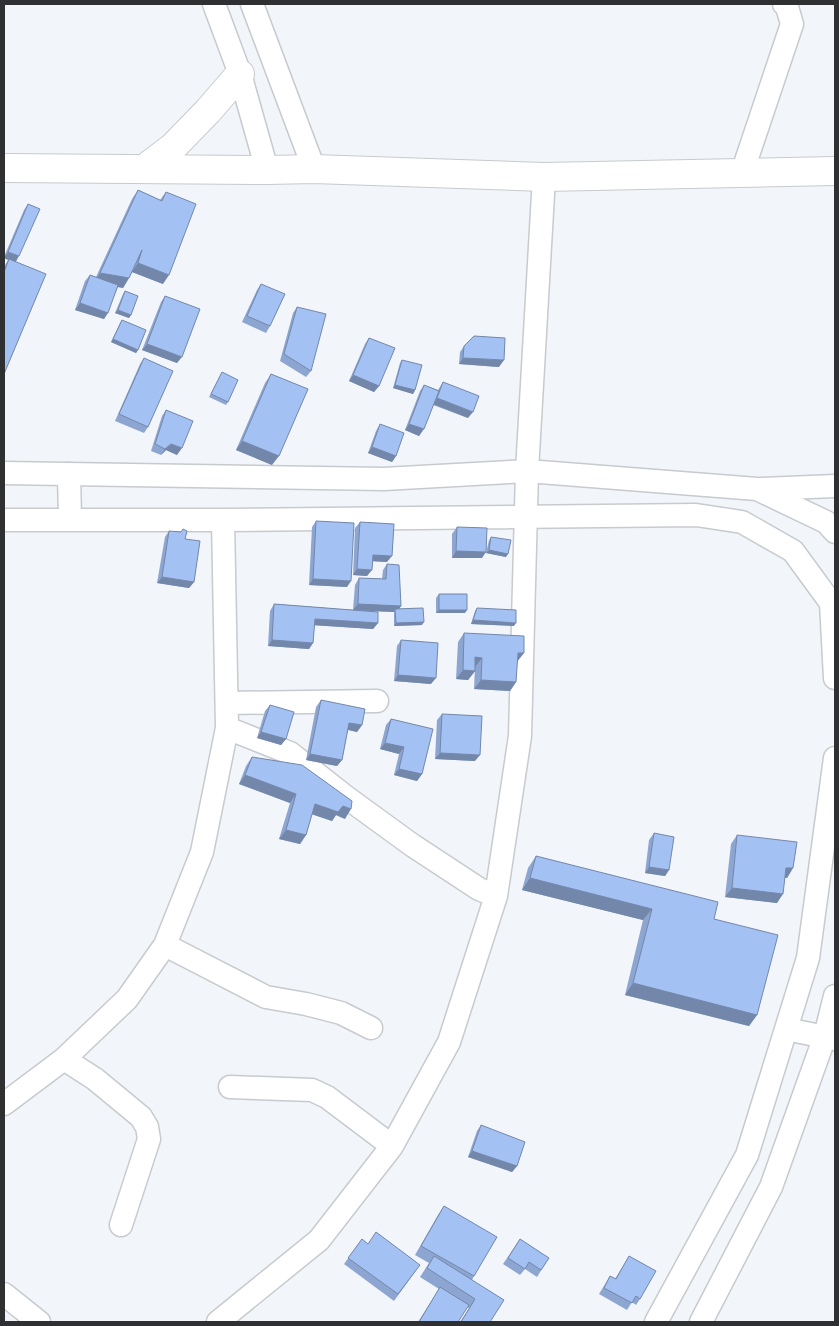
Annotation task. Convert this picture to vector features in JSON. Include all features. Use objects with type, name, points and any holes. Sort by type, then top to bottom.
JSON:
[{"type":"street","points":[[214,4],[240,74],[267,170]]},
{"type":"street","points":[[252,4],[314,169]]},
{"type":"street","points":[[742,173],[792,24],[787,7],[784,4]]},
{"type":"street","points":[[144,169],[173,147],[240,74]]},
{"type":"street","points":[[4,168],[314,169],[544,177],[835,171]]},
{"type":"street","points":[[218,1322],[319,1240],[392,1146],[449,1042],[496,896],[520,736],[527,471],[544,177]]},
{"type":"street","points":[[4,473],[384,479],[527,471],[757,489],[835,486]]},
{"type":"street","points":[[69,474],[70,519]]},
{"type":"street","points":[[757,489],[826,522],[835,532]]},
{"type":"street","points":[[4,520],[223,520],[696,515],[742,522],[793,551],[831,603],[835,678]]},
{"type":"street","points":[[4,1104],[64,1059],[127,999],[165,945],[202,852],[227,728],[223,520]]},
{"type":"street","points":[[227,703],[377,701]]},
{"type":"street","points":[[227,728],[290,753],[412,845],[479,889],[496,896]]},
{"type":"street","points":[[656,1322],[747,1155],[808,958],[835,758]]},
{"type":"street","points":[[165,945],[266,997],[341,1013],[371,1028]]},
{"type":"street","points":[[701,1322],[771,1188],[830,1038],[835,996]]},
{"type":"street","points":[[786,1029],[830,1038]]},
{"type":"street","points":[[64,1059],[95,1079],[141,1118],[147,1127],[149,1139],[120,1225]]},
{"type":"street","points":[[230,1087],[312,1090],[327,1097],[392,1146]]},
{"type":"street","points":[[4,1294],[39,1322]]},
{"type":"building","points":[[138,190],[162,201],[166,192],[196,204],[169,275],[138,263],[142,250],[129,278],[100,273]]},
{"type":"building","points":[[28,204],[40,209],[19,256],[8,252]]},
{"type":"building","points":[[9,259],[46,274],[4,374],[4,272]]},
{"type":"building","points":[[90,275],[118,285],[108,313],[80,303]]},
{"type":"building","points":[[261,284],[285,294],[270,326],[247,316]]},
{"type":"building","points":[[125,291],[138,296],[131,315],[118,310]]},
{"type":"building","points":[[165,296],[200,309],[182,357],[147,344]]},
{"type":"building","points":[[297,307],[326,314],[311,371],[284,354]]},
{"type":"building","points":[[122,320],[146,330],[138,350],[113,339]]},
{"type":"building","points":[[474,336],[505,338],[504,360],[463,358],[464,346]]},
{"type":"building","points":[[369,338],[395,348],[379,386],[353,375]]},
{"type":"building","points":[[144,358],[173,371],[148,427],[119,414]]},
{"type":"building","points":[[402,360],[422,365],[415,390],[395,385]]},
{"type":"building","points":[[222,372],[238,380],[228,402],[211,394]]},
{"type":"building","points":[[271,374],[308,389],[279,456],[242,441]]},
{"type":"building","points":[[443,382],[479,396],[473,412],[437,398]]},
{"type":"building","points":[[424,385],[439,391],[424,429],[409,424]]},
{"type":"building","points":[[166,410],[193,421],[182,448],[171,444],[165,449],[155,444]]},
{"type":"building","points":[[380,424],[404,433],[396,456],[372,447]]},
{"type":"building","points":[[316,521],[354,523],[351,581],[313,579]]},
{"type":"building","points":[[360,522],[394,524],[392,556],[373,555],[372,570],[357,569]]},
{"type":"building","points":[[457,527],[487,528],[486,552],[456,551]]},
{"type":"building","points":[[183,529],[187,531],[185,539],[200,541],[194,582],[162,577],[169,531],[181,532]]},
{"type":"building","points":[[491,537],[511,540],[508,554],[489,550]]},
{"type":"building","points":[[387,564],[399,565],[401,606],[358,604],[359,578],[386,579]]},
{"type":"building","points":[[439,594],[467,594],[467,610],[439,610]]},
{"type":"building","points":[[274,604],[378,612],[378,623],[315,619],[313,643],[272,640]]},
{"type":"building","points":[[423,608],[424,622],[396,623],[395,609]]},
{"type":"building","points":[[477,608],[516,610],[516,623],[473,620]]},
{"type":"building","points":[[464,633],[524,636],[524,653],[518,653],[516,682],[481,680],[482,658],[475,657],[475,671],[463,670]]},
{"type":"building","points":[[401,640],[438,643],[436,678],[398,675]]},
{"type":"building","points":[[321,700],[365,709],[362,725],[349,723],[342,760],[310,754]]},
{"type":"building","points":[[270,705],[294,712],[286,739],[261,732]]},
{"type":"building","points":[[442,714],[482,716],[480,755],[440,753]]},
{"type":"building","points":[[391,719],[433,729],[422,774],[399,769],[404,747],[385,743]]},
{"type":"building","points":[[252,757],[302,765],[352,801],[351,809],[343,806],[338,812],[315,804],[306,835],[286,830],[296,794],[245,775]]},
{"type":"building","points":[[654,833],[674,837],[669,870],[649,867]]},
{"type":"building","points":[[737,835],[797,842],[793,868],[786,868],[783,894],[732,888]]},
{"type":"building","points":[[536,856],[718,902],[714,919],[778,935],[757,1015],[633,983],[652,909],[530,878]]},
{"type":"building","points":[[481,1125],[525,1142],[517,1166],[472,1151]]},
{"type":"building","points":[[444,1206],[497,1237],[474,1276],[421,1246]]},
{"type":"building","points":[[376,1232],[420,1265],[398,1294],[348,1258],[362,1239],[368,1244]]},
{"type":"building","points":[[520,1239],[549,1258],[541,1270],[529,1262],[525,1269],[508,1258]]},
{"type":"building","points":[[434,1256],[504,1300],[490,1322],[461,1322],[475,1299],[427,1268]]},
{"type":"building","points":[[629,1256],[656,1271],[640,1299],[636,1296],[632,1303],[604,1288],[610,1276],[616,1279]]},
{"type":"building","points":[[440,1287],[469,1305],[458,1322],[419,1322]]}]
